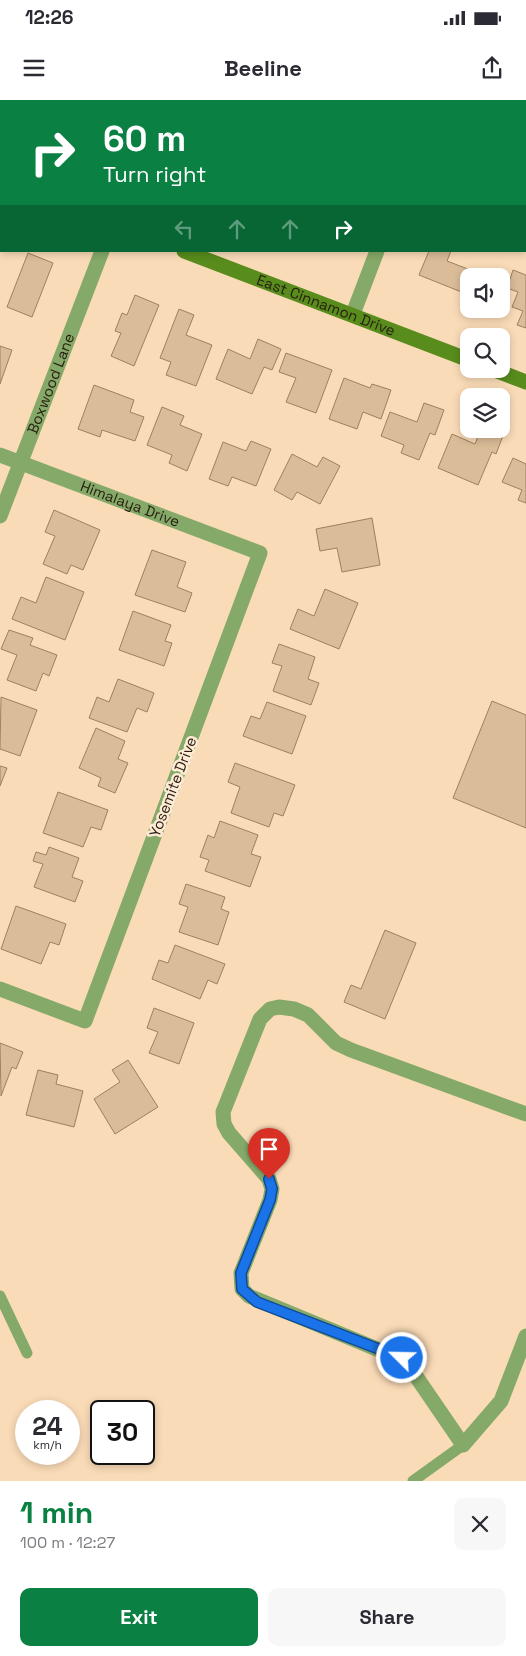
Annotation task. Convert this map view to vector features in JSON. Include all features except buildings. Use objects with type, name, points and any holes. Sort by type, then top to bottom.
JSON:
[{"type":"street","name":"Boxwood Lane","points":[[0,516],[102,252]]},
{"type":"street","name":"East Cinnamon Drive","points":[[187,252],[460,356]]},
{"type":"street","points":[[353,314],[377,252]]},
{"type":"street","points":[[510,376],[526,382]]},
{"type":"street","name":"Himalaya Drive","points":[[0,455],[260,553]]},
{"type":"street","name":"Yosemite Drive","points":[[0,989],[85,1021],[260,553]]},
{"type":"street","points":[[526,1115],[351,1050],[336,1043],[308,1015],[279,1007],[270,1009],[260,1018],[223,1112],[224,1124],[229,1133],[269,1179],[272,1189],[270,1200],[241,1273],[242,1289],[257,1302],[402,1358],[463,1445],[501,1401],[526,1336]]},
{"type":"lane","points":[[0,1296],[27,1353]]},
{"type":"lane","points":[[413,1481],[463,1445]]},
{"type":"route","points":[[269,1179],[272,1189],[270,1200],[241,1273],[242,1289],[257,1302],[402,1358]]}]
